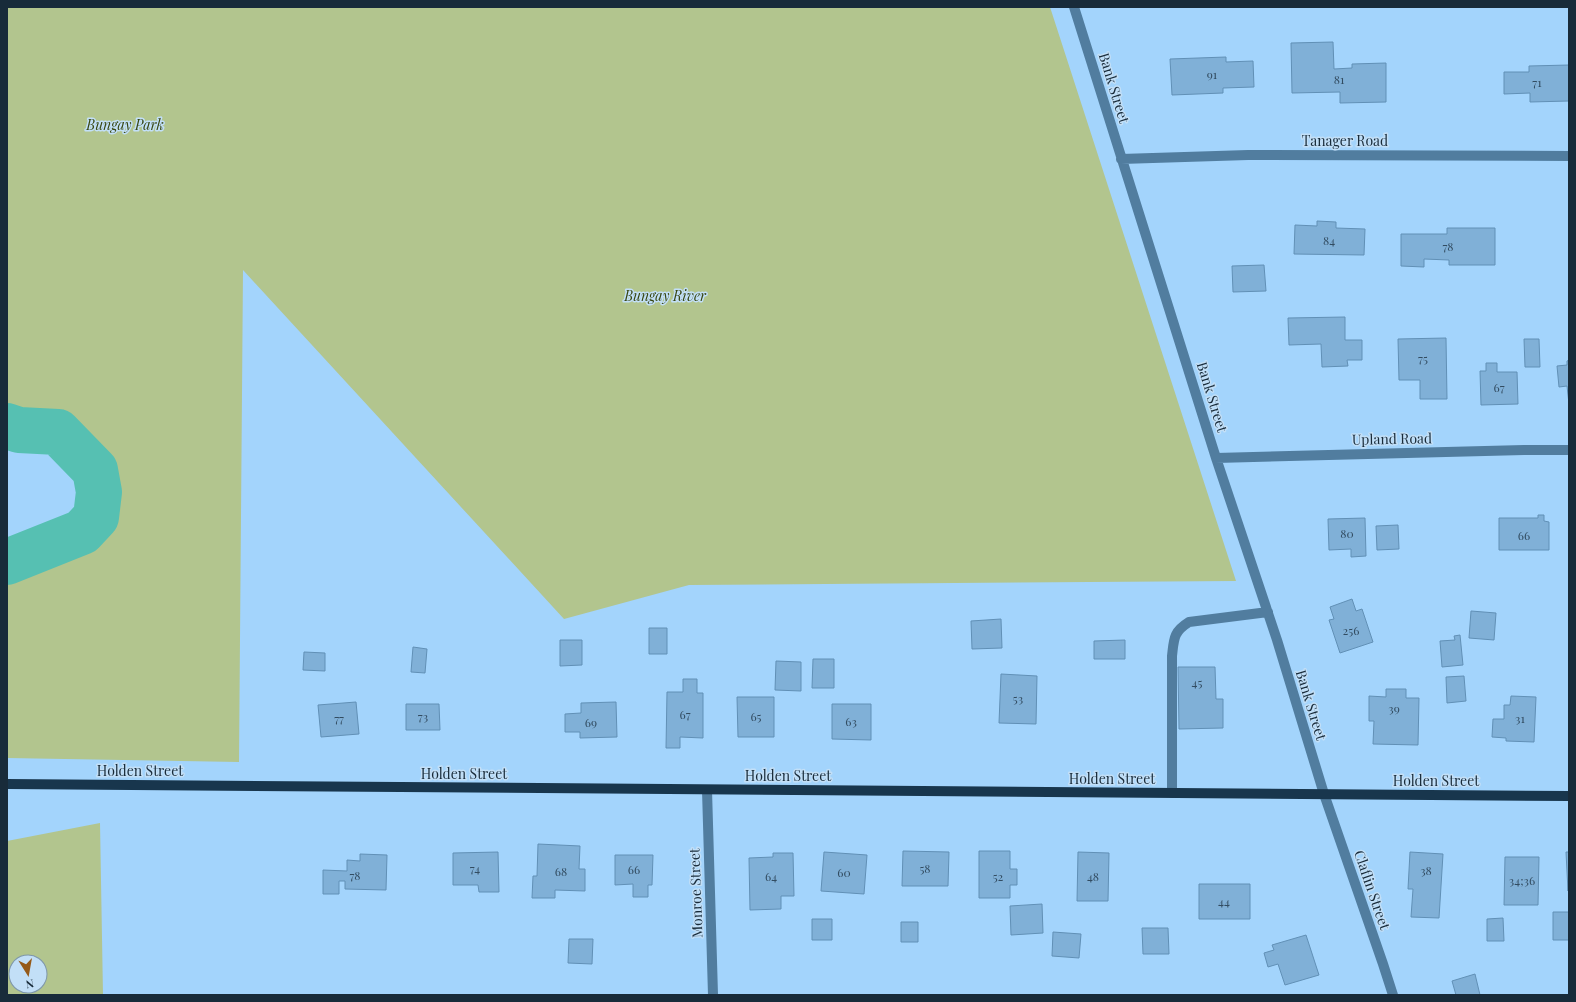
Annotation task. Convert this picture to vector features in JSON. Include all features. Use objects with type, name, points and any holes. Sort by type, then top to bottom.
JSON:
[{"type":"main road","name":"Holden Street","points":[[7,784],[1569,796]]},
{"type":"street","name":"Bank Street","points":[[1074,7],[1216,458],[1268,612],[1324,794]]},
{"type":"street","name":"Tanager Road","points":[[1121,159],[1248,155],[1569,156]]},
{"type":"street","name":"Upland Road","points":[[1216,458],[1569,450]]},
{"type":"street","points":[[1172,793],[1172,656],[1174,636],[1181,627],[1189,622],[1268,612]]},
{"type":"street","name":"Monroe Street","points":[[706,790],[713,995]]},
{"type":"street","name":"Claflin Street","points":[[1324,794],[1381,956],[1393,995]]},
{"type":"green space","name":"Bungay River","points":[[7,7],[1050,7],[1236,581],[689,585],[564,619],[243,270],[239,762],[7,758],[7,562],[82,532],[96,517],[99,492],[95,470],[58,432],[19,430],[7,426]]},
{"type":"green space","points":[[100,823],[103,995],[7,995],[7,841]]},
{"type":"building","points":[[1333,42],[1334,69],[1352,68],[1352,64],[1386,63],[1386,102],[1340,103],[1340,92],[1292,93],[1291,43]]},
{"type":"building","points":[[1226,57],[1226,62],[1253,61],[1254,87],[1223,88],[1223,93],[1172,95],[1170,59]]},
{"type":"building","points":[[1569,65],[1569,101],[1530,102],[1530,93],[1504,94],[1504,72],[1529,72],[1529,66]]},
{"type":"building","points":[[1317,221],[1336,222],[1336,228],[1365,229],[1364,255],[1294,254],[1295,225],[1317,226]]},
{"type":"building","points":[[1447,228],[1495,228],[1495,265],[1449,265],[1449,260],[1424,259],[1424,267],[1401,266],[1401,234],[1447,234]]},
{"type":"building","points":[[1264,265],[1266,291],[1233,292],[1232,266]]},
{"type":"building","points":[[1345,317],[1345,340],[1362,340],[1362,360],[1347,360],[1348,366],[1322,367],[1321,344],[1289,345],[1288,318]]},
{"type":"building","points":[[1446,338],[1447,399],[1420,399],[1420,380],[1399,380],[1398,339]]},
{"type":"building","points":[[1524,339],[1539,339],[1540,367],[1525,367]]},
{"type":"building","points":[[1569,360],[1569,404],[1567,386],[1559,387],[1557,366],[1567,365],[1567,361]]},
{"type":"building","points":[[1486,363],[1497,363],[1497,372],[1517,372],[1518,404],[1481,405],[1480,371],[1486,371]]},
{"type":"building","points":[[1538,515],[1544,515],[1544,521],[1549,522],[1549,550],[1499,550],[1499,518],[1538,518]]},
{"type":"building","points":[[1365,518],[1366,556],[1351,557],[1351,549],[1329,550],[1328,519]]},
{"type":"building","points":[[1398,525],[1399,549],[1377,550],[1376,526]]},
{"type":"building","points":[[1352,599],[1356,611],[1362,609],[1373,642],[1340,653],[1329,620],[1334,619],[1330,607]]},
{"type":"building","points":[[1471,611],[1496,613],[1494,640],[1469,638]]},
{"type":"building","points":[[1001,619],[1002,648],[972,649],[971,621]]},
{"type":"building","points":[[649,628],[667,628],[667,654],[649,654]]},
{"type":"building","points":[[1460,635],[1463,665],[1442,667],[1440,641],[1455,640],[1454,636]]},
{"type":"building","points":[[560,640],[582,640],[582,665],[560,666]]},
{"type":"building","points":[[1125,640],[1125,659],[1094,659],[1094,641]]},
{"type":"building","points":[[413,647],[427,649],[425,673],[411,672]]},
{"type":"building","points":[[304,652],[325,653],[325,671],[303,670]]},
{"type":"building","points":[[813,659],[834,659],[834,688],[812,688]]},
{"type":"building","points":[[776,661],[801,662],[801,691],[775,690]]},
{"type":"building","points":[[1178,667],[1215,667],[1216,699],[1223,699],[1223,728],[1179,729]]},
{"type":"building","points":[[1001,674],[1037,676],[1036,724],[999,723]]},
{"type":"building","points":[[1464,676],[1466,701],[1447,703],[1446,677]]},
{"type":"building","points":[[683,679],[697,679],[697,693],[703,693],[703,738],[680,737],[680,748],[666,748],[667,692],[683,692]]},
{"type":"building","points":[[1386,689],[1406,689],[1406,698],[1419,698],[1418,745],[1373,744],[1374,721],[1369,721],[1369,696],[1386,697]]},
{"type":"building","points":[[1511,696],[1536,697],[1534,742],[1506,741],[1506,738],[1492,737],[1493,719],[1504,719],[1504,705],[1510,705]]},
{"type":"building","points":[[737,697],[774,697],[774,737],[738,737]]},
{"type":"building","points":[[356,702],[359,734],[321,737],[318,705]]},
{"type":"building","points":[[616,702],[617,737],[580,738],[580,732],[565,732],[565,714],[581,713],[581,703]]},
{"type":"building","points":[[406,704],[439,704],[440,730],[406,730]]},
{"type":"building","points":[[832,704],[871,704],[871,740],[832,739]]},
{"type":"building","points":[[538,844],[580,846],[579,869],[585,869],[585,891],[555,890],[555,898],[532,898],[533,876],[537,876]]},
{"type":"building","points":[[903,851],[949,852],[948,886],[902,886]]},
{"type":"building","points":[[979,851],[1010,851],[1010,869],[1017,869],[1017,885],[1010,885],[1010,898],[979,898]]},
{"type":"building","points":[[498,852],[499,892],[479,892],[478,885],[453,885],[453,853]]},
{"type":"building","points":[[824,852],[867,855],[864,894],[821,891]]},
{"type":"building","points":[[1078,852],[1109,853],[1108,901],[1077,901]]},
{"type":"building","points":[[1410,852],[1443,854],[1439,918],[1411,917],[1413,889],[1408,889]]},
{"type":"building","points":[[1566,852],[1569,852],[1568,891]]},
{"type":"building","points":[[773,853],[793,853],[794,896],[781,896],[781,909],[750,910],[749,858],[773,857]]},
{"type":"building","points":[[360,854],[387,855],[386,890],[345,889],[345,881],[339,881],[339,894],[323,894],[323,870],[347,871],[347,860],[360,861]]},
{"type":"building","points":[[615,855],[653,855],[652,885],[648,885],[648,897],[633,897],[633,884],[615,885]]},
{"type":"building","points":[[1505,857],[1539,857],[1538,905],[1504,905]]},
{"type":"building","points":[[1199,884],[1250,884],[1250,919],[1199,919]]},
{"type":"building","points":[[1042,904],[1043,933],[1011,935],[1010,906]]},
{"type":"building","points":[[1553,912],[1569,912],[1569,940],[1553,940]]},
{"type":"building","points":[[1503,918],[1504,941],[1487,941],[1487,919]]},
{"type":"building","points":[[812,919],[832,919],[832,940],[812,940]]},
{"type":"building","points":[[901,922],[918,922],[918,942],[901,942]]},
{"type":"building","points":[[1142,928],[1168,928],[1169,954],[1143,954]]},
{"type":"building","points":[[1053,932],[1081,934],[1079,958],[1052,956]]},
{"type":"building","points":[[1306,935],[1319,975],[1285,985],[1278,964],[1268,967],[1264,953],[1274,950],[1272,945]]},
{"type":"building","points":[[569,939],[593,939],[592,964],[568,963]]},
{"type":"building","points":[[1475,974],[1480,995],[1456,995],[1452,981]]},
{"type":"waterway","name":"Bungay River","points":[[7,426],[19,430],[58,432],[95,470],[99,492],[96,517],[82,532],[7,562]]},
{"type":"park label","name":"Bungay Park","points":[[125,125]]}]
